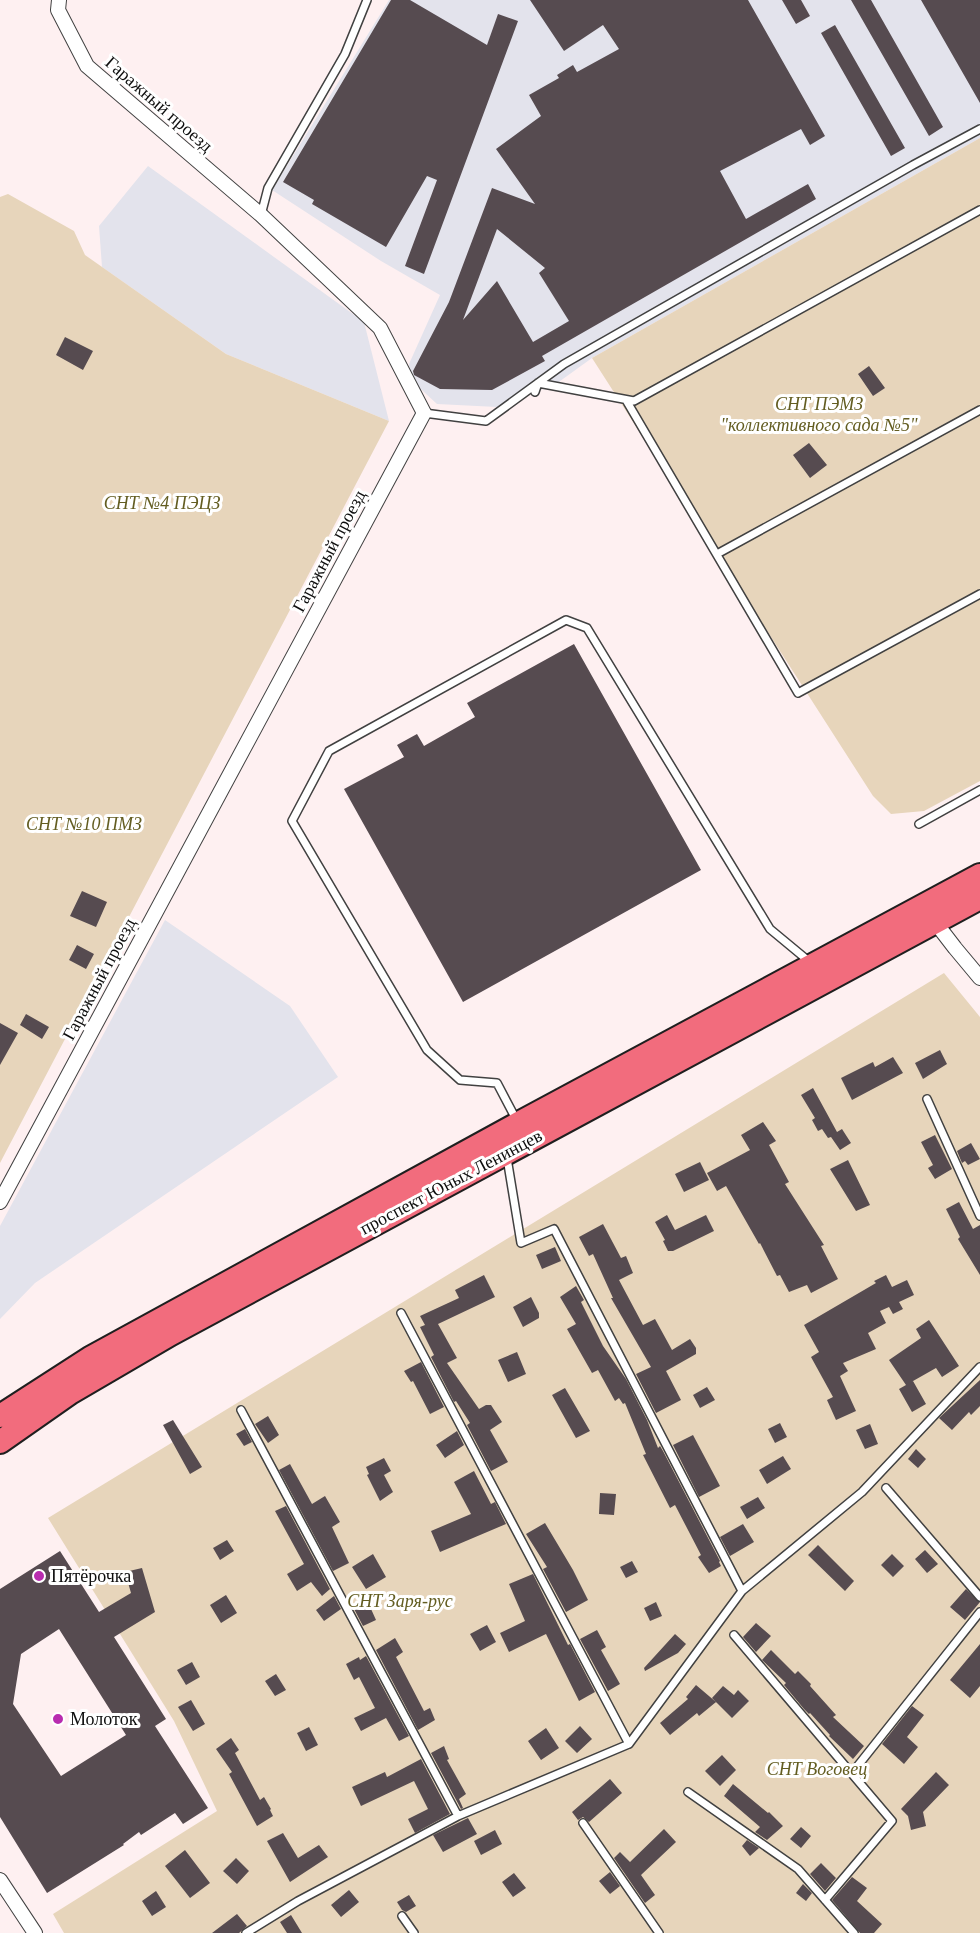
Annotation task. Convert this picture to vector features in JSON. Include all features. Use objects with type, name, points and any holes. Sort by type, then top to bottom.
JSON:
[{"type":"main road","points":[[909,925],[980,875]]},
{"type":"main road","points":[[909,925],[935,922],[980,897]]},
{"type":"main road","name":"проспект Юных Ленинцев","points":[[0,1416],[100,1352],[813,964],[909,925]]},
{"type":"main road","name":"проспект Юных Ленинцев","points":[[0,1442],[70,1393],[171,1334],[506,1153],[909,925]]},
{"type":"street","name":"Гаражный проезд","points":[[0,1202],[424,413],[380,328],[261,215],[87,66],[58,10],[59,0]]},
{"type":"street","points":[[935,922],[980,978]]},
{"type":"street","points":[[0,1880],[35,1933]]},
{"type":"lane","points":[[261,215],[268,188],[345,54],[367,0]]},
{"type":"lane","points":[[424,413],[486,421],[574,358],[980,129]]},
{"type":"lane","points":[[538,383],[634,401],[980,210]]},
{"type":"lane","points":[[535,392],[538,383]]},
{"type":"lane","points":[[626,400],[798,693],[980,594]]},
{"type":"lane","points":[[717,554],[980,410]]},
{"type":"lane","points":[[519,1123],[497,1083],[460,1080],[427,1050],[292,821],[329,751],[566,620],[587,628],[770,929],[813,964]]},
{"type":"lane","points":[[920,824],[980,790]]},
{"type":"lane","points":[[927,1099],[980,1216]]},
{"type":"lane","points":[[506,1153],[520,1243],[555,1229],[742,1591]]},
{"type":"lane","points":[[401,1313],[629,1744]]},
{"type":"lane","points":[[246,1933],[298,1901],[458,1816],[629,1744],[742,1591],[862,1492],[980,1367]]},
{"type":"lane","points":[[241,1410],[458,1816]]},
{"type":"lane","points":[[886,1488],[980,1597]]},
{"type":"lane","points":[[852,1773],[979,1617]]},
{"type":"lane","points":[[734,1635],[892,1821],[825,1900]]},
{"type":"lane","points":[[688,1792],[798,1869],[854,1933]]},
{"type":"lane","points":[[583,1823],[659,1933]]},
{"type":"lane","points":[[402,1916],[414,1933]]},
{"type":"shaded area","points":[[389,0],[980,0],[980,138],[592,358],[556,384],[497,407],[437,404],[411,380],[409,364],[440,295],[381,261],[272,190]]},
{"type":"shaded area","points":[[148,166],[364,322],[389,421],[226,354],[102,267],[99,226]]},
{"type":"shaded area","points":[[165,920],[290,1006],[338,1077],[35,1283],[0,1319],[0,1226]]},
{"type":"green space","name":"СНТ ПЭМЗ \"коллективного сада №5\"","points":[[980,138],[980,781],[924,811],[891,814],[873,796],[592,358]]},
{"type":"green space","name":"СНТ №4 ПЭЦЗ","points":[[8,194],[74,231],[85,255],[226,354],[389,421],[0,1163],[0,197]]},
{"type":"green space","name":"СНТ Заря-рус","points":[[944,973],[980,1017],[980,1933],[64,1933],[53,1914],[217,1811],[174,1721],[48,1518]]},
{"type":"building","points":[[391,0],[410,0],[487,45],[498,14],[518,21],[424,274],[405,266],[437,180],[427,176],[386,247],[312,204],[314,200],[283,182]]},
{"type":"building","points":[[530,0],[748,0],[825,136],[810,145],[801,129],[720,171],[746,219],[808,184],[816,199],[542,356],[545,361],[492,390],[440,389],[414,375],[413,371],[449,302],[492,188],[535,204],[496,149],[541,116],[529,95],[559,78],[557,75],[573,65],[577,72],[619,49],[603,25],[564,51]],"holes":[[[497,229],[545,268],[539,273],[569,321],[533,342],[497,281],[463,320]]]},
{"type":"building","points":[[782,0],[801,0],[810,16],[796,24]]},
{"type":"building","points":[[851,0],[871,0],[943,127],[929,136]]},
{"type":"building","points":[[921,0],[980,0],[980,103]]},
{"type":"building","points":[[835,25],[905,148],[891,156],[821,33]]},
{"type":"building","points":[[65,337],[93,351],[83,370],[56,355]]},
{"type":"building","points":[[869,366],[885,388],[873,396],[858,374]]},
{"type":"building","points":[[809,443],[827,465],[810,478],[793,455]]},
{"type":"building","points":[[574,644],[701,870],[463,1002],[344,789],[404,757],[397,745],[417,734],[424,746],[475,717],[467,703]]},
{"type":"building","points":[[82,891],[107,902],[96,927],[70,916]]},
{"type":"building","points":[[77,945],[94,954],[86,969],[69,960]]},
{"type":"building","points":[[26,1014],[49,1027],[42,1039],[20,1025]]},
{"type":"building","points":[[0,1023],[18,1033],[0,1065]]},
{"type":"building","points":[[940,1050],[947,1064],[923,1079],[915,1063]]},
{"type":"building","points":[[893,1057],[903,1073],[852,1100],[841,1078],[873,1062],[875,1067]]},
{"type":"building","points":[[813,1088],[837,1132],[842,1129],[851,1143],[840,1150],[822,1129],[818,1131],[812,1120],[815,1118],[801,1095]]},
{"type":"building","points":[[763,1122],[776,1141],[769,1145],[789,1182],[785,1184],[824,1245],[821,1246],[838,1279],[811,1293],[807,1285],[789,1292],[780,1275],[777,1276],[726,1186],[717,1191],[707,1173],[750,1150],[741,1135]]},
{"type":"building","points":[[935,1135],[952,1169],[935,1179],[928,1168],[933,1165],[921,1142]]},
{"type":"building","points":[[971,1143],[980,1159],[968,1165],[965,1161],[962,1163],[957,1151]]},
{"type":"building","points":[[848,1160],[870,1205],[856,1211],[830,1169]]},
{"type":"building","points":[[700,1162],[709,1180],[684,1192],[675,1174]]},
{"type":"building","points":[[959,1202],[973,1229],[980,1225],[980,1275],[958,1239],[960,1237],[946,1209]]},
{"type":"building","points":[[667,1215],[675,1230],[706,1215],[714,1231],[673,1251],[668,1251],[655,1222]]},
{"type":"building","points":[[603,1224],[621,1258],[626,1256],[633,1273],[619,1280],[643,1325],[655,1319],[672,1350],[690,1339],[696,1348],[696,1354],[666,1371],[681,1400],[656,1413],[636,1374],[651,1367],[611,1298],[613,1298],[593,1254],[589,1256],[579,1237]]},
{"type":"building","points":[[555,1247],[561,1261],[542,1269],[536,1255]]},
{"type":"building","points":[[484,1275],[495,1297],[438,1324],[457,1358],[447,1363],[479,1409],[491,1405],[502,1422],[490,1430],[508,1462],[491,1471],[467,1425],[470,1423],[456,1401],[454,1402],[431,1357],[434,1355],[420,1327],[425,1325],[420,1316],[459,1298],[455,1290]]},
{"type":"building","points":[[886,1275],[892,1287],[907,1280],[914,1295],[899,1302],[903,1309],[893,1314],[889,1307],[880,1311],[886,1323],[868,1333],[876,1349],[843,1363],[848,1371],[840,1376],[856,1411],[836,1420],[827,1400],[833,1397],[811,1357],[819,1352],[804,1325]]},
{"type":"building","points":[[576,1286],[584,1300],[581,1302],[603,1346],[626,1379],[647,1420],[658,1448],[660,1446],[663,1451],[720,1561],[721,1566],[709,1573],[698,1557],[701,1555],[675,1505],[670,1508],[643,1455],[646,1454],[625,1403],[623,1404],[619,1398],[615,1401],[598,1370],[592,1373],[567,1329],[576,1324],[560,1297]]},
{"type":"building","points":[[531,1297],[539,1318],[523,1327],[513,1307]]},
{"type":"building","points":[[929,1320],[959,1366],[942,1377],[936,1368],[906,1385],[889,1360],[921,1338],[916,1329]]},
{"type":"building","points":[[517,1352],[526,1374],[508,1382],[498,1360]]},
{"type":"building","points":[[421,1362],[444,1407],[430,1414],[413,1381],[411,1382],[404,1371]]},
{"type":"building","points":[[980,1380],[980,1406],[971,1415],[969,1412],[952,1430],[939,1418]]},
{"type":"building","points":[[913,1381],[926,1404],[912,1412],[899,1389]]},
{"type":"building","points":[[707,1387],[715,1400],[700,1408],[693,1395]]},
{"type":"building","points":[[565,1388],[590,1431],[576,1438],[552,1395]]},
{"type":"building","points":[[268,1416],[279,1435],[268,1443],[255,1424]]},
{"type":"building","points":[[173,1420],[202,1467],[190,1474],[163,1425]]},
{"type":"building","points":[[780,1423],[787,1437],[775,1443],[768,1429]]},
{"type":"building","points":[[870,1424],[878,1444],[865,1449],[856,1430]]},
{"type":"building","points":[[245,1429],[252,1442],[244,1446],[236,1434]]},
{"type":"building","points":[[457,1431],[464,1445],[445,1458],[436,1445]]},
{"type":"building","points":[[693,1435],[720,1486],[699,1497],[673,1445]]},
{"type":"building","points":[[916,1449],[926,1459],[918,1468],[908,1459]]},
{"type":"building","points":[[783,1456],[791,1469],[767,1484],[759,1470]]},
{"type":"building","points":[[384,1458],[391,1471],[384,1475],[393,1492],[380,1501],[367,1475],[369,1474],[366,1467]]},
{"type":"building","points":[[290,1464],[312,1504],[325,1496],[340,1522],[332,1527],[349,1563],[333,1571],[279,1470]]},
{"type":"building","points":[[474,1471],[491,1504],[495,1502],[506,1524],[440,1552],[431,1531],[471,1514],[454,1482]]},
{"type":"building","points":[[600,1493],[616,1494],[614,1515],[599,1514]]},
{"type":"building","points":[[758,1497],[765,1508],[747,1519],[740,1507]]},
{"type":"building","points":[[286,1506],[330,1589],[322,1596],[311,1582],[297,1591],[287,1574],[304,1564],[275,1511]]},
{"type":"building","points":[[545,1523],[588,1600],[566,1612],[543,1569],[547,1567],[526,1534]]},
{"type":"building","points":[[743,1524],[754,1542],[730,1556],[720,1537]]},
{"type":"building","points":[[227,1540],[234,1551],[220,1560],[213,1548]]},
{"type":"building","points":[[818,1545],[854,1581],[845,1591],[808,1555]]},
{"type":"building","points":[[925,1550],[938,1564],[927,1573],[915,1559]]},
{"type":"building","points":[[60,1551],[99,1612],[131,1593],[125,1572],[142,1568],[155,1612],[114,1637],[166,1719],[155,1726],[208,1808],[183,1824],[175,1813],[141,1835],[139,1832],[124,1845],[47,1893],[0,1817],[0,1589]],"holes":[[[59,1629],[126,1735],[61,1776],[13,1704],[21,1654]]]},
{"type":"building","points":[[373,1554],[386,1577],[366,1589],[352,1567]]},
{"type":"building","points":[[892,1554],[904,1566],[893,1577],[881,1565]]},
{"type":"building","points":[[632,1561],[638,1572],[626,1578],[620,1567]]},
{"type":"building","points":[[533,1574],[568,1645],[570,1644],[595,1692],[579,1701],[546,1634],[509,1652],[500,1633],[525,1621],[509,1584]]},
{"type":"building","points":[[966,1589],[980,1602],[965,1620],[950,1607]]},
{"type":"building","points":[[226,1595],[237,1613],[221,1623],[210,1605]]},
{"type":"building","points":[[334,1596],[341,1609],[324,1621],[316,1610]]},
{"type":"building","points":[[367,1600],[376,1620],[363,1626],[353,1607]]},
{"type":"building","points":[[656,1602],[662,1616],[650,1621],[644,1608]]},
{"type":"building","points":[[756,1623],[771,1636],[756,1652],[743,1637]]},
{"type":"building","points":[[487,1625],[496,1642],[480,1651],[470,1634]]},
{"type":"building","points":[[597,1630],[606,1647],[601,1650],[620,1684],[608,1691],[580,1639]]},
{"type":"building","points":[[675,1634],[686,1644],[678,1653],[645,1671],[644,1668]]},
{"type":"building","points":[[395,1638],[403,1652],[396,1657],[424,1711],[430,1708],[435,1720],[418,1730],[376,1650]]},
{"type":"building","points":[[980,1644],[980,1686],[970,1698],[950,1680]]},
{"type":"building","points":[[771,1650],[795,1674],[798,1671],[811,1684],[810,1686],[836,1715],[833,1717],[864,1746],[853,1759],[804,1709],[784,1685],[786,1683],[762,1660]]},
{"type":"building","points":[[366,1656],[409,1736],[399,1741],[386,1718],[361,1731],[354,1718],[375,1708],[359,1677],[354,1680],[346,1664]]},
{"type":"building","points":[[192,1662],[200,1677],[186,1685],[177,1670]]},
{"type":"building","points":[[276,1674],[286,1690],[275,1696],[265,1681]]},
{"type":"building","points":[[696,1685],[716,1702],[699,1716],[697,1713],[670,1735],[660,1723],[688,1699],[686,1697]]},
{"type":"building","points":[[723,1686],[734,1695],[738,1690],[749,1701],[732,1718],[712,1698]]},
{"type":"building","points":[[191,1700],[205,1724],[193,1731],[178,1707]]},
{"type":"building","points":[[912,1706],[924,1715],[907,1737],[918,1747],[904,1764],[882,1744]]},
{"type":"building","points":[[580,1726],[592,1739],[577,1753],[565,1741]]},
{"type":"building","points":[[309,1727],[318,1745],[306,1751],[297,1733]]},
{"type":"building","points":[[546,1728],[559,1748],[541,1760],[528,1741]]},
{"type":"building","points":[[231,1738],[239,1750],[235,1753],[260,1800],[264,1797],[271,1809],[273,1816],[257,1826],[229,1774],[232,1772],[216,1749]]},
{"type":"building","points":[[444,1746],[449,1759],[447,1760],[466,1794],[459,1799],[463,1808],[461,1809],[431,1753]]},
{"type":"building","points":[[722,1755],[736,1770],[720,1786],[705,1771]]},
{"type":"building","points":[[421,1759],[450,1814],[415,1833],[408,1819],[428,1809],[414,1781],[361,1806],[352,1787],[385,1772],[387,1777]]},
{"type":"building","points":[[936,1772],[949,1785],[923,1812],[926,1826],[911,1830],[908,1816],[901,1809]]},
{"type":"building","points":[[610,1779],[622,1793],[589,1822],[583,1817],[578,1820],[572,1812]]},
{"type":"building","points":[[733,1784],[783,1826],[767,1840],[755,1832],[760,1827],[724,1796]]},
{"type":"building","points":[[468,1818],[477,1834],[443,1852],[433,1835]]},
{"type":"building","points":[[801,1827],[811,1836],[801,1848],[790,1839]]},
{"type":"building","points":[[664,1829],[676,1842],[641,1875],[655,1895],[645,1903],[614,1858],[620,1852],[630,1862]]},
{"type":"building","points":[[495,1830],[502,1844],[481,1855],[474,1841]]},
{"type":"building","points":[[283,1833],[298,1858],[319,1845],[328,1857],[290,1882],[267,1841]]},
{"type":"building","points":[[747,1840],[759,1848],[750,1856],[742,1846]]},
{"type":"building","points":[[185,1850],[210,1883],[190,1898],[165,1866]]},
{"type":"building","points":[[236,1858],[249,1871],[237,1884],[223,1871]]},
{"type":"building","points":[[821,1863],[836,1878],[825,1891],[810,1874]]},
{"type":"building","points":[[610,1872],[620,1886],[610,1894],[599,1881]]},
{"type":"building","points":[[514,1873],[526,1888],[513,1897],[502,1882]]},
{"type":"building","points":[[852,1877],[867,1888],[857,1901],[882,1924],[874,1933],[860,1933],[832,1900]]},
{"type":"building","points":[[803,1884],[812,1893],[806,1901],[796,1893]]},
{"type":"building","points":[[349,1890],[359,1902],[341,1917],[331,1905]]},
{"type":"building","points":[[156,1891],[166,1907],[152,1916],[142,1901]]},
{"type":"building","points":[[409,1895],[416,1906],[406,1912],[397,1902]]},
{"type":"building","points":[[237,1914],[247,1926],[239,1933],[212,1933]]},
{"type":"building","points":[[291,1915],[302,1933],[287,1933],[280,1922]]},
{"type":"place","name":"Пятёрочка","points":[[39,1576]]},
{"type":"place","name":"Молоток","points":[[58,1719]]},
{"type":"park label","name":"СНТ №10 ПМЗ","points":[[84,824]]},
{"type":"park label","name":"СНТ Воговец","points":[[817,1769]]}]
